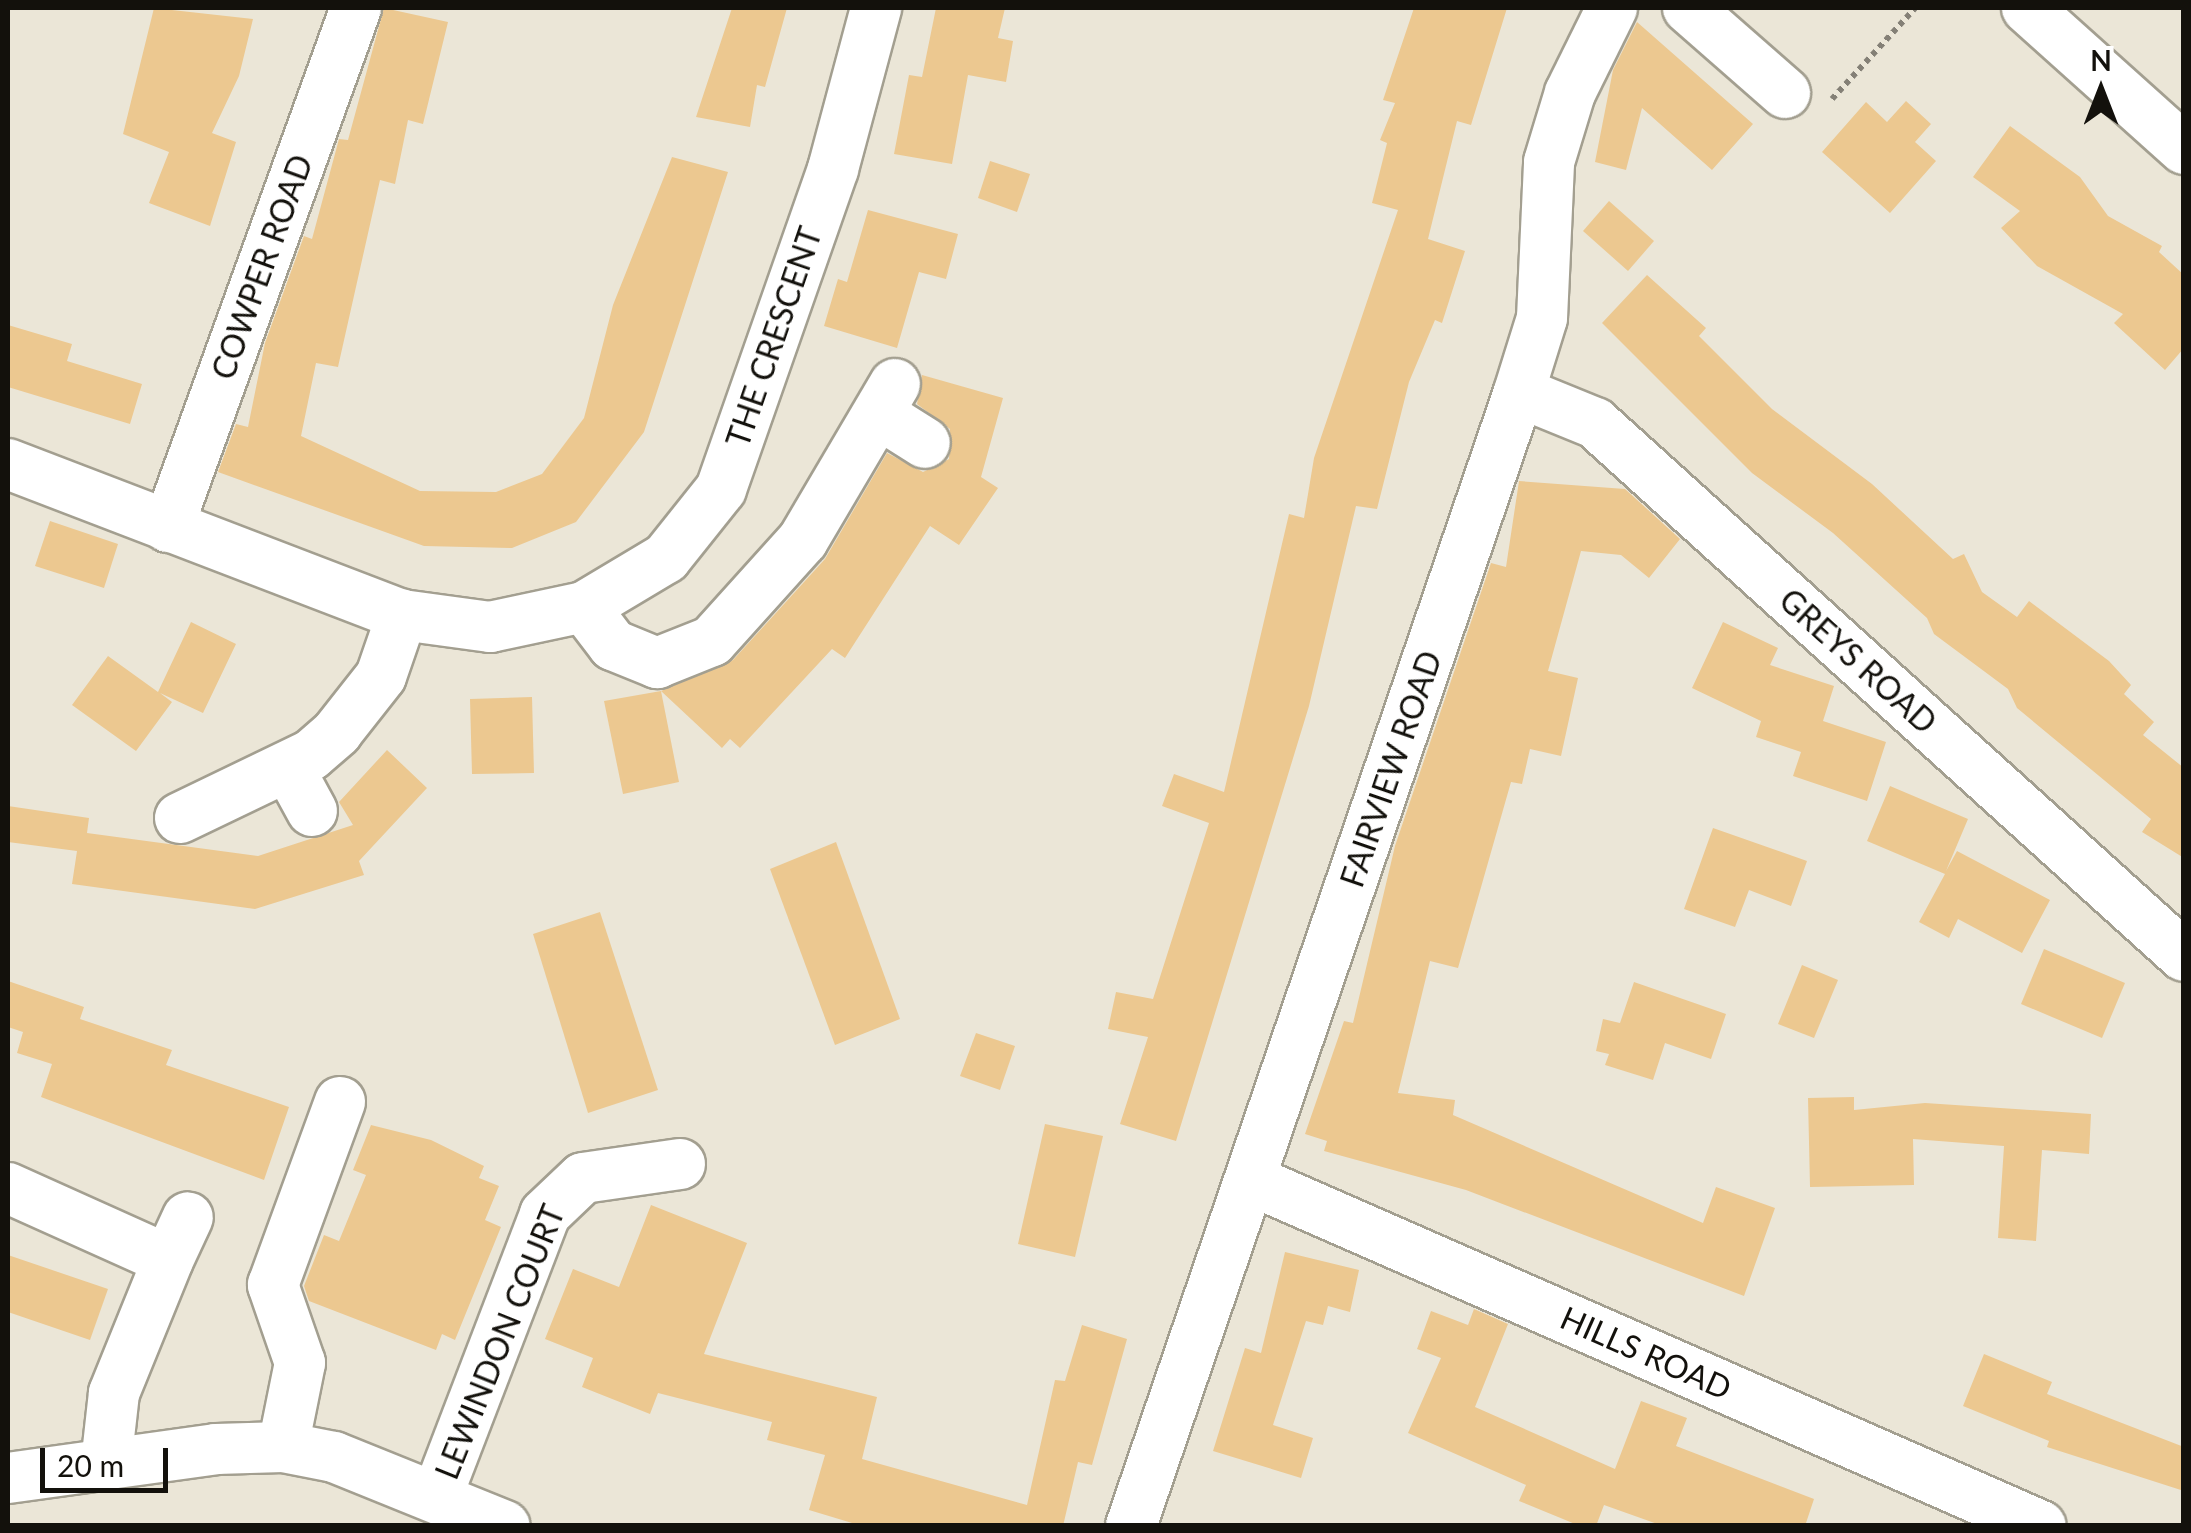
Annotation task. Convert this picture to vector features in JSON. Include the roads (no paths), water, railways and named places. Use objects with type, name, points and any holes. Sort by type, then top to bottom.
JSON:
[{"type":"street","name":"COWPER ROAD","points":[[168,526],[356,8]]},
{"type":"street","name":"THE CRESCENT","points":[[8,464],[402,614],[490,627],[584,607],[666,558],[720,489],[833,169],[876,8]]},
{"type":"street","name":"FAIRVIEW ROAD","points":[[1131,1526],[1519,392],[1542,318],[1549,162],[1570,93],[1612,8]]},
{"type":"street","points":[[1688,8],[1784,93]]},
{"type":"street","points":[[2028,8],[2184,150]]},
{"type":"street","name":"GREYS ROAD","points":[[1519,392],[1595,423],[2184,956]]},
{"type":"street","points":[[584,607],[613,645],[657,663],[729,653],[820,551],[887,399],[925,444]]},
{"type":"street","points":[[180,818],[288,767],[364,702],[402,614]]},
{"type":"street","points":[[288,767],[312,811]]},
{"type":"street","points":[[284,1448],[300,1363],[273,1285],[340,1102]]},
{"type":"street","name":"LEWINDON COURT","points":[[437,1496],[538,1285],[561,1192],[615,1168],[680,1164]]},
{"type":"street","name":"HILLS ROAD","points":[[1251,1180],[2040,1526]]},
{"type":"street","points":[[8,1188],[178,1239],[114,1393],[106,1464]]},
{"type":"street","points":[[8,1478],[106,1464],[284,1448],[437,1496],[506,1526]]}]
